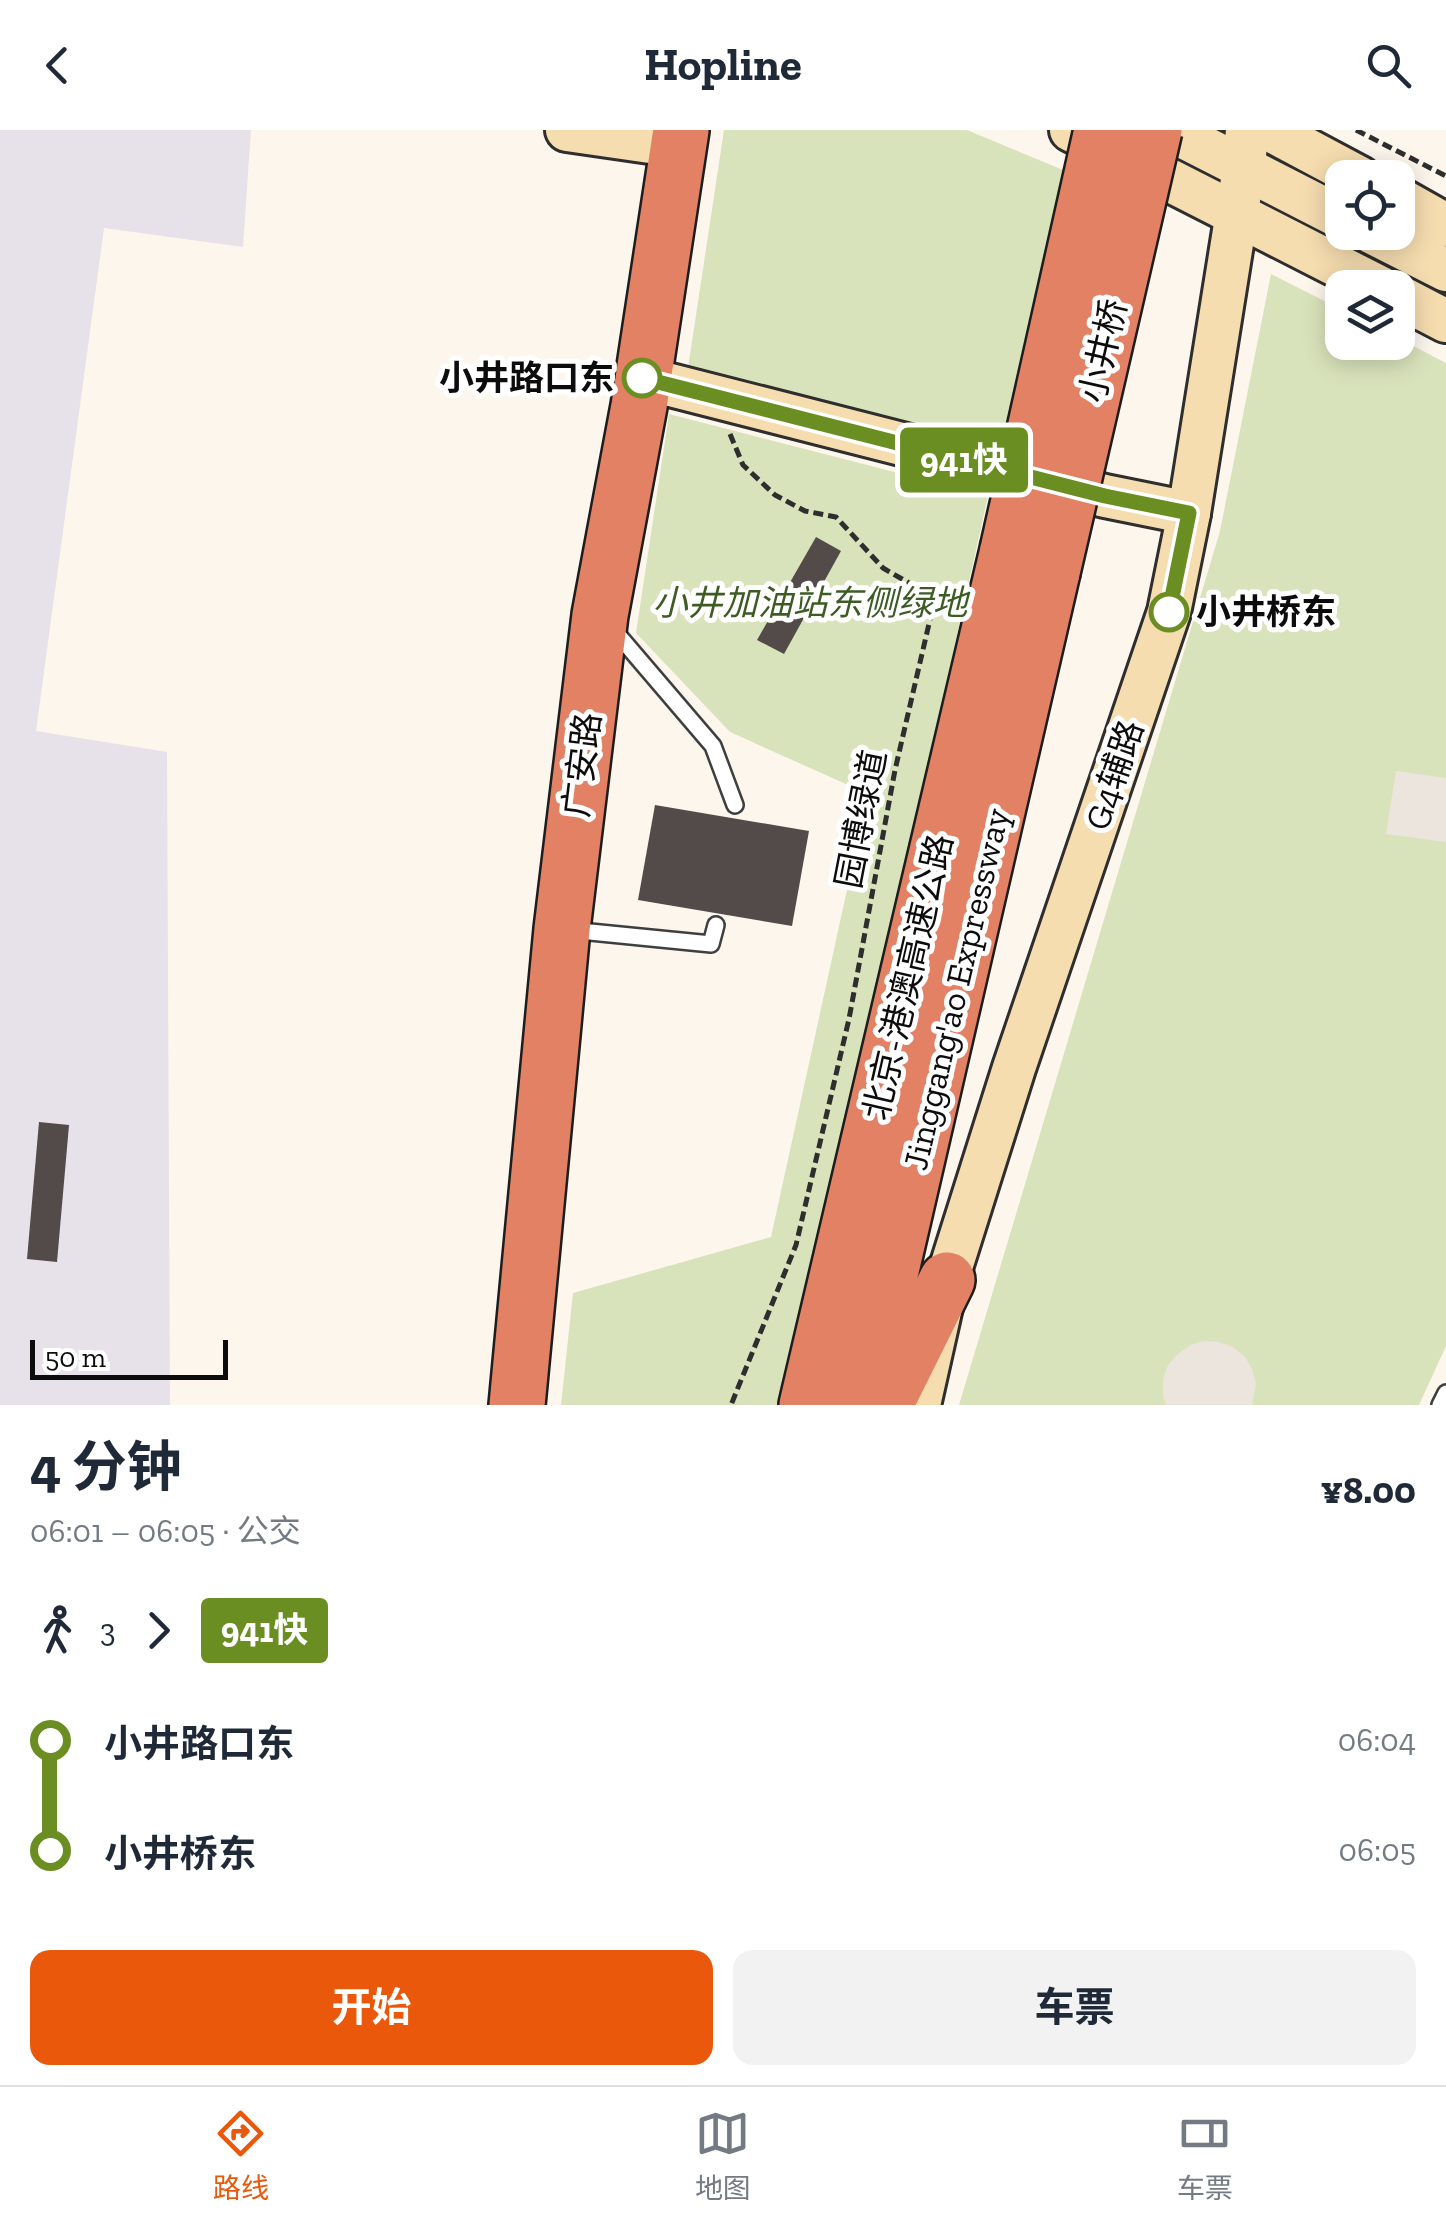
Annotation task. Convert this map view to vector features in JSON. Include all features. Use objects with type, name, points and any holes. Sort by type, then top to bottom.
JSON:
[{"type":"highway","name":"小井桥","points":[[1030,561],[1102,130]]},
{"type":"highway","name":"小井桥","points":[[1030,561],[1154,130]]},
{"type":"highway","name":"广安路","points":[[516,1405],[562,929],[600,615],[680,138]]},
{"type":"highway","name":"北京-港澳高速公路","points":[[807,1405],[1030,561]]},
{"type":"highway","name":"Jinggang'ao Expressway","points":[[860,1405],[1030,561]]},
{"type":"highway","points":[[884,1405],[947,1280]]},
{"type":"street","points":[[567,130],[680,138]]},
{"type":"street","points":[[1071,130],[1347,270]]},
{"type":"street","points":[[1170,130],[1246,149],[1325,206]]},
{"type":"street","points":[[1270,130],[1326,160]]},
{"type":"street","name":"G4辅路","points":[[919,1405],[947,1280],[1014,1068],[1169,612],[1189,513],[1246,149]]},
{"type":"street","points":[[1415,208],[1446,225]]},
{"type":"street","points":[[1407,250],[1446,270]]},
{"type":"street","points":[[1415,305],[1446,321]]},
{"type":"street","points":[[642,378],[1105,496],[1189,513]]},
{"type":"lane","points":[[600,615],[713,746],[735,805]]},
{"type":"lane","points":[[562,929],[711,944],[716,925]]},
{"type":"lane","points":[[1440,1405],[1446,1394]]},
{"type":"path","points":[[1356,130],[1446,176]]},
{"type":"path","name":"园博绿道","points":[[726,422],[743,465],[775,495],[805,511],[836,517],[883,568],[934,598],[894,770],[849,1019],[796,1245],[731,1405]]},
{"type":"shaded area","points":[[0,130],[251,130],[243,247],[104,228],[36,731],[167,752],[170,1405],[0,1405]]},
{"type":"shaded area","points":[[1396,771],[1446,778],[1446,842],[1386,834]]},
{"type":"shaded area","points":[[1204,1341],[1233,1347],[1245,1357],[1256,1384],[1252,1405],[1166,1405],[1163,1380],[1168,1365],[1190,1345]]},
{"type":"green space","points":[[724,130],[967,130],[1068,172],[1002,450],[688,368]]},
{"type":"green space","points":[[1271,274],[1325,301],[1325,360],[1415,360],[1415,347],[1446,363],[1446,1346],[1419,1405],[959,1405],[1220,531]]},
{"type":"green space","name":"小井加油站东侧绿地","points":[[669,414],[988,496],[786,1405],[561,1405],[573,1293],[771,1237],[868,794],[730,732],[636,633]]},
{"type":"building","points":[[816,537],[841,551],[784,654],[757,640]]},
{"type":"building","points":[[655,805],[809,831],[792,926],[638,900]]},
{"type":"building","points":[[39,1122],[69,1125],[57,1262],[27,1259]]},
{"type":"bus line","name":"941快","points":[[642,378],[1105,496],[1189,513],[1169,612]]},
{"type":"place","name":"小井路口东","points":[[642,378]]},
{"type":"place","name":"小井桥东","points":[[1169,612]]}]
